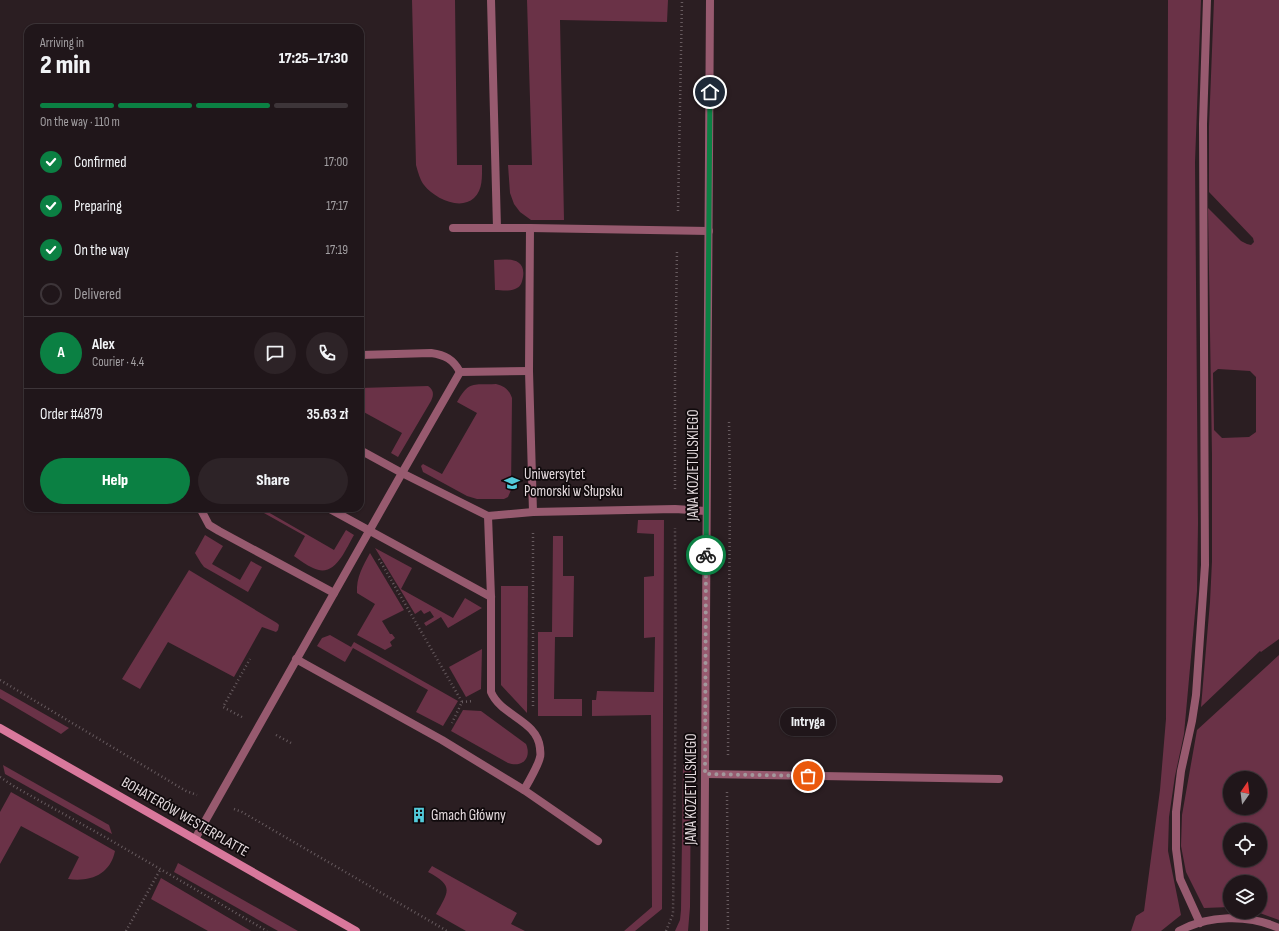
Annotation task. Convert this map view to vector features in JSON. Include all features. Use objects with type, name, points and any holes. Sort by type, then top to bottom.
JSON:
[{"type":"main road","name":"BOHATERÓW WESTERPLATTE","points":[[0,728],[356,931]]},
{"type":"street","points":[[491,0],[497,228]]},
{"type":"street","name":"JANA KOZIETULSKIEGO","points":[[704,931],[710,0]]},
{"type":"street","points":[[1200,922],[1180,879],[1176,849],[1176,820],[1181,772],[1192,722],[1196,695],[1205,565],[1203,124],[1207,0]]},
{"type":"street","points":[[453,228],[709,231]]},
{"type":"street","points":[[530,228],[529,371],[533,512]]},
{"type":"street","points":[[364,355],[431,353],[443,355],[450,359],[460,372]]},
{"type":"street","points":[[460,372],[529,371]]},
{"type":"street","points":[[195,839],[460,372]]},
{"type":"street","points":[[364,452],[488,516],[533,512],[675,509],[706,511]]},
{"type":"street","points":[[202,512],[209,525],[218,531],[334,593]]},
{"type":"street","points":[[335,512],[491,597]]},
{"type":"street","points":[[488,516],[491,597],[491,692],[498,704],[533,731],[539,744],[540,757],[524,790]]},
{"type":"street","points":[[296,659],[442,740],[524,790],[598,841]]},
{"type":"street","points":[[705,774],[999,778]]},
{"type":"street","points":[[1179,931],[1191,924],[1211,920],[1235,918],[1261,922],[1279,928]]},
{"type":"path","points":[[666,931],[673,914],[676,688],[675,378],[682,0]]},
{"type":"path","points":[[728,931],[729,414]]},
{"type":"path","points":[[533,512],[533,731]]},
{"type":"path","points":[[369,531],[371,545],[462,702],[442,740]]},
{"type":"path","points":[[250,659],[223,707],[259,726]]},
{"type":"path","points":[[0,777],[267,931]]},
{"type":"path","points":[[126,931],[160,870]]},
{"type":"shaded area","points":[[412,0],[455,0],[457,165],[482,165],[479,191],[474,198],[468,202],[455,203],[441,198],[428,190],[419,176],[416,165]]},
{"type":"shaded area","points":[[527,0],[668,0],[667,22],[560,20],[564,220],[531,220],[520,212],[514,204],[510,193],[508,165],[532,165]]},
{"type":"shaded area","points":[[1168,0],[1201,0],[1195,162],[1198,523],[1197,591],[1184,734],[1175,776],[1169,817],[1168,851],[1181,915],[1161,931],[1131,931],[1136,916],[1144,911],[1160,790],[1166,719]]},
{"type":"shaded area","points":[[1214,0],[1279,0],[1279,639],[1261,652],[1260,651],[1201,707],[1212,561],[1212,455],[1208,208],[1241,241],[1251,245],[1254,242],[1253,238],[1209,192],[1209,126]],"holes":[[[1218,369],[1250,371],[1256,377],[1256,432],[1249,437],[1222,438],[1214,430],[1213,373]]]},
{"type":"shaded area","points":[[504,259],[519,263],[523,270],[523,279],[521,284],[512,290],[495,290],[494,260]]},
{"type":"shaded area","points":[[496,384],[506,389],[512,398],[511,490],[508,497],[504,499],[477,499],[467,496],[423,472],[421,466],[423,464],[442,474],[477,413],[457,402],[461,395],[465,390],[473,385]]},
{"type":"shaded area","points":[[428,386],[432,391],[432,399],[398,457],[391,453],[402,433],[364,412],[364,388]]},
{"type":"shaded area","points":[[262,512],[268,512],[334,550],[346,530],[354,535],[343,555],[327,570],[310,567],[294,556],[305,536]]},
{"type":"shaded area","points":[[638,520],[664,520],[662,909],[635,931],[624,931],[652,907],[651,715],[592,716],[592,700],[596,700],[597,691],[654,692],[655,637],[644,638],[644,577],[654,576],[654,534],[637,533]]},
{"type":"shaded area","points":[[205,535],[223,546],[212,564],[240,580],[251,561],[262,567],[248,592],[204,567],[195,553]]},
{"type":"shaded area","points":[[553,536],[563,536],[563,576],[574,576],[573,637],[555,637],[554,699],[582,699],[582,716],[538,716],[538,632],[552,632]]},
{"type":"shaded area","points":[[375,548],[412,568],[401,589],[453,618],[465,598],[482,608],[448,628],[441,617],[426,626],[424,623],[434,617],[430,611],[424,614],[421,610],[415,614]]},
{"type":"shaded area","points":[[370,553],[404,610],[382,621],[390,634],[392,634],[395,638],[390,642],[392,646],[385,650],[357,635],[375,604],[357,593],[359,577]]},
{"type":"shaded area","points":[[189,570],[277,623],[279,625],[278,630],[276,632],[262,627],[234,677],[168,642],[140,689],[122,679]]},
{"type":"shaded area","points":[[501,586],[528,586],[527,713],[501,685]]},
{"type":"shaded area","points":[[330,635],[351,647],[354,642],[458,701],[443,726],[416,712],[428,690],[353,648],[345,662],[317,646],[322,638]]},
{"type":"shaded area","points":[[482,649],[481,689],[466,697],[449,667]]},
{"type":"shaded area","points":[[1279,655],[1279,920],[1267,916],[1267,875],[1223,875],[1223,907],[1204,908],[1186,872],[1181,846],[1182,815],[1197,730]]},
{"type":"shaded area","points":[[0,689],[69,728],[61,734],[0,698]]},
{"type":"shaded area","points":[[463,710],[481,711],[526,744],[528,754],[524,761],[518,764],[508,763],[451,731]]},
{"type":"shaded area","points":[[3,765],[109,825],[112,834],[5,774]]},
{"type":"shaded area","points":[[683,765],[691,765],[690,907],[688,931],[675,931],[680,920],[681,910]]},
{"type":"shaded area","points":[[11,792],[115,851],[109,866],[98,875],[91,878],[76,880],[68,879],[79,857],[21,826],[0,864],[0,812]]},
{"type":"shaded area","points":[[178,863],[298,931],[278,931],[174,872]]},
{"type":"shaded area","points":[[432,866],[517,913],[511,924],[525,931],[466,931],[436,914],[444,900],[447,890],[442,881],[428,872]]},
{"type":"shaded area","points":[[161,878],[251,931],[208,931],[151,899]]},
{"type":"way so far","points":[[706,555],[705,774],[808,776]]},
{"type":"place","name":"Uniwersytet Pomorski w Słupsku","points":[[512,483]]},
{"type":"place","name":"Intryga","points":[[808,776]]},
{"type":"place","name":"Gmach Główny","points":[[419,815]]},
{"type":"route","points":[[706,555],[710,92]]}]
